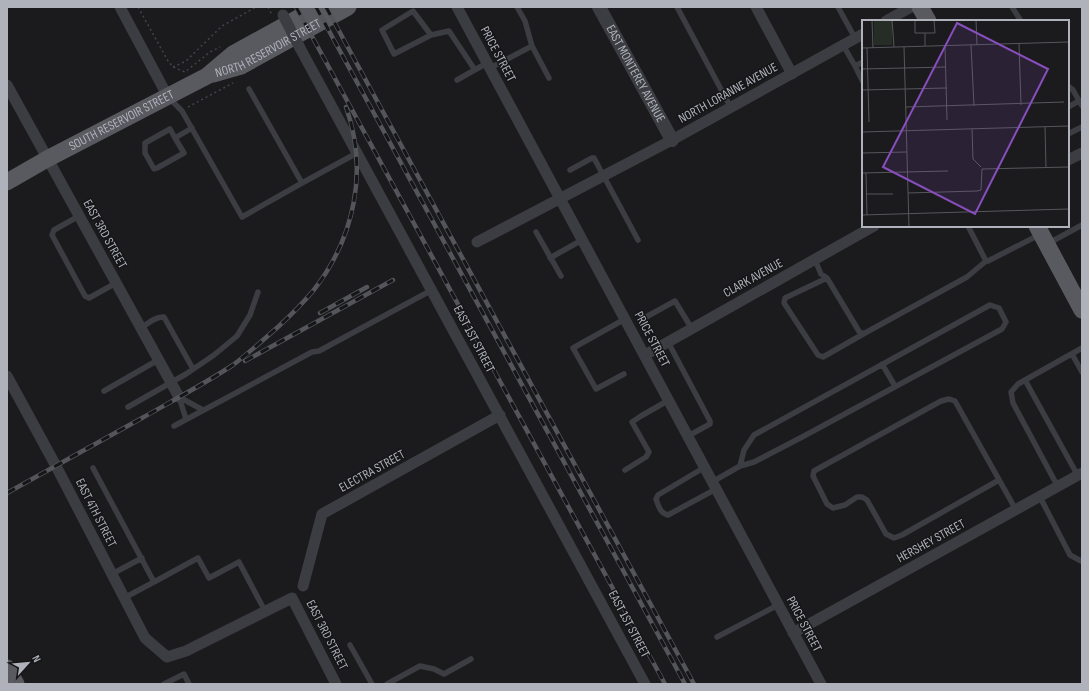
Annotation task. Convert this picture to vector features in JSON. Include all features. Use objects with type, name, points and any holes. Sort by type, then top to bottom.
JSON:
[{"type":"main road","name":"NORTH RESERVOIR STREET","points":[[228,50],[318,7]]},
{"type":"main road","name":"NORTH RESERVOIR STREET","points":[[207,76],[241,66],[348,7]]},
{"type":"main road","points":[[920,7],[927,20]]},
{"type":"main road","name":"SOUTH RESERVOIR STREET","points":[[7,182],[47,159],[207,76],[228,50]]},
{"type":"main road","points":[[1041,235],[1082,310]]},
{"type":"main road","points":[[7,668],[16,684]]},
{"type":"street","points":[[120,7],[168,97]]},
{"type":"street","name":"PRICE STREET","points":[[457,7],[821,684]]},
{"type":"street","name":"EAST MONTEREY AVENUE","points":[[599,7],[672,140]]},
{"type":"street","points":[[756,7],[792,74]]},
{"type":"street","points":[[888,20],[911,7]]},
{"type":"street","name":"EAST 1ST STREET","points":[[281,11],[645,684]]},
{"type":"street","name":"NORTH LORANNE AVENUE","points":[[477,242],[672,140],[859,36]]},
{"type":"street","name":"EAST 3RD STREET","points":[[7,85],[178,397]]},
{"type":"street","points":[[1069,160],[1082,153]]},
{"type":"street","name":"CLARK AVENUE","points":[[645,355],[872,227]]},
{"type":"street","name":"EAST 4TH STREET","points":[[7,376],[145,638],[167,657],[186,651],[266,611]]},
{"type":"street","name":"ELECTRA STREET","points":[[303,586],[322,514],[500,415]]},
{"type":"street","name":"HERSHEY STREET","points":[[793,633],[1080,475]]},
{"type":"street","name":"EAST 3RD STREET","points":[[266,611],[292,598],[336,684]]},
{"type":"lane","points":[[517,7],[525,21],[532,46],[549,78]]},
{"type":"lane","points":[[677,7],[731,108]]},
{"type":"lane","points":[[838,7],[859,36]]},
{"type":"lane","points":[[1012,7],[1020,20]]},
{"type":"lane","points":[[431,35],[413,11],[382,30],[394,54],[431,35],[449,31],[475,70]]},
{"type":"lane","points":[[843,45],[862,80]]},
{"type":"lane","points":[[457,80],[475,70],[488,66],[532,46]]},
{"type":"lane","points":[[855,66],[862,62]]},
{"type":"lane","points":[[1069,87],[1073,90],[1080,103],[1069,107]]},
{"type":"lane","points":[[249,89],[302,183]]},
{"type":"lane","points":[[168,97],[182,111],[242,217],[357,153]]},
{"type":"lane","points":[[1069,134],[1082,127]]},
{"type":"lane","points":[[175,138],[192,128]]},
{"type":"lane","points":[[170,129],[175,138],[184,153],[154,169],[144,153],[145,143],[170,129]]},
{"type":"lane","points":[[570,170],[594,158],[638,240]]},
{"type":"lane","points":[[79,216],[54,230],[52,235],[85,296],[88,298],[116,283]]},
{"type":"lane","points":[[827,278],[785,298],[784,303],[818,355],[823,357],[967,277],[986,261],[1041,235],[1082,225]]},
{"type":"lane","points":[[969,227],[986,261]]},
{"type":"lane","points":[[536,232],[561,276]]},
{"type":"lane","points":[[550,258],[582,240]]},
{"type":"lane","points":[[814,260],[822,274],[827,278],[860,333],[865,333]]},
{"type":"lane","points":[[174,426],[312,352],[319,351],[432,290]]},
{"type":"lane","points":[[128,407],[193,369],[214,355],[237,336],[250,315],[258,292]]},
{"type":"lane","points":[[646,317],[675,301],[692,329]]},
{"type":"lane","points":[[704,467],[658,495],[656,499],[663,514],[668,516],[714,486],[740,466],[754,462],[1002,329],[1006,322],[999,308],[990,305],[754,434],[744,450],[740,466]]},
{"type":"lane","points":[[140,328],[157,318],[164,318],[193,369]]},
{"type":"lane","points":[[624,374],[596,389],[573,348],[625,319]]},
{"type":"lane","points":[[668,342],[710,421],[710,424],[688,436]]},
{"type":"lane","points":[[1058,487],[1012,403],[1012,392],[1018,384],[1082,348]]},
{"type":"lane","points":[[1072,354],[1082,372]]},
{"type":"lane","points":[[104,391],[158,360]]},
{"type":"lane","points":[[882,364],[895,386]]},
{"type":"lane","points":[[1025,380],[1080,475]]},
{"type":"lane","points":[[178,397],[203,410]]},
{"type":"lane","points":[[178,397],[186,419]]},
{"type":"lane","points":[[999,480],[902,535],[894,538],[886,534],[867,500],[862,497],[845,505],[833,508],[827,504],[813,476],[814,471],[941,401],[949,399],[955,401],[1016,510]]},
{"type":"lane","points":[[625,470],[646,457],[649,452],[632,422],[668,400]]},
{"type":"lane","points":[[94,468],[154,582]]},
{"type":"lane","points":[[1040,497],[1070,555],[1082,561]]},
{"type":"lane","points":[[112,574],[142,558]]},
{"type":"lane","points":[[124,598],[198,558],[209,578],[239,562],[266,611]]},
{"type":"lane","points":[[717,637],[778,605]]},
{"type":"lane","points":[[350,645],[372,684]]},
{"type":"lane","points":[[387,684],[420,666],[434,669],[444,674],[470,659]]},
{"type":"lane","points":[[164,684],[184,674],[189,684]]},
{"type":"path","points":[[138,7],[168,61],[173,67],[185,72],[210,52],[228,50]]},
{"type":"path","points":[[173,67],[186,61],[222,26],[256,7]]},
{"type":"railway","points":[[296,7],[665,684]]},
{"type":"railway","points":[[316,7],[685,684]]},
{"type":"railway","points":[[326,7],[694,684]]},
{"type":"railway","points":[[7,493],[211,379],[233,365],[279,326],[309,296],[327,271],[339,249],[348,227],[354,204],[356,155],[353,131],[346,107]]},
{"type":"railway","points":[[245,361],[393,280]]},
{"type":"railway","points":[[320,313],[367,287]]}]
